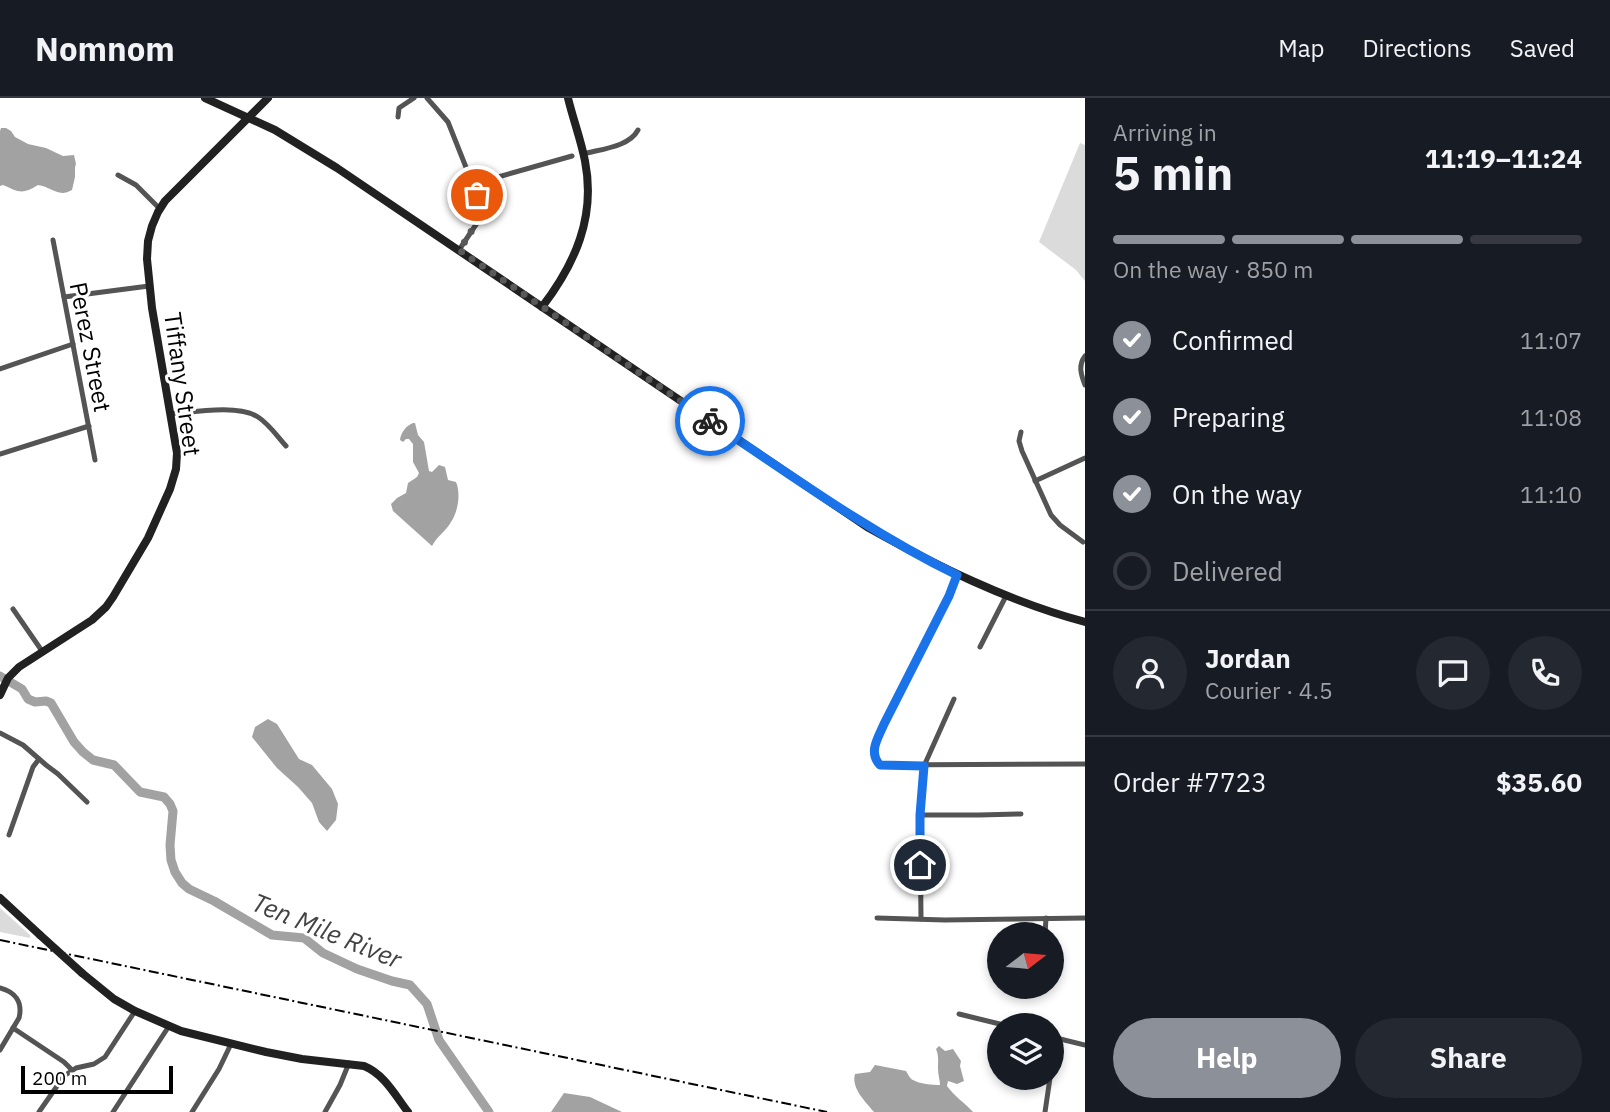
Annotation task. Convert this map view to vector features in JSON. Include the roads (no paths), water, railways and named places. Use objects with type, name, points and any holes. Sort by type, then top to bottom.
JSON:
[{"type":"main road","points":[[205,98],[275,130],[312,152],[824,499],[907,550],[1006,596],[1085,622]]},
{"type":"main road","name":"Tiffany Street","points":[[0,695],[11,674],[92,620],[106,607],[148,538],[170,489],[177,453],[149,286],[148,241],[160,209],[174,192],[268,98]]},
{"type":"main road","points":[[542,307],[564,276],[582,233],[588,201],[583,153],[568,98]]},
{"type":"main road","points":[[0,898],[82,973],[114,999],[135,1011],[181,1031],[231,1044],[302,1059],[364,1066],[379,1074],[408,1112]]},
{"type":"street","points":[[398,117],[398,108],[414,98]]},
{"type":"street","points":[[427,98],[449,122],[477,195],[477,223],[459,250]]},
{"type":"street","points":[[583,153],[627,141],[636,135],[638,130]]},
{"type":"street","points":[[473,184],[572,156]]},
{"type":"street","points":[[118,175],[136,186],[160,209]]},
{"type":"street","name":"Perez Street","points":[[53,240],[95,460]]},
{"type":"street","points":[[64,297],[149,286]]},
{"type":"street","points":[[0,369],[73,344]]},
{"type":"street","points":[[1085,356],[1080,369],[1085,385]]},
{"type":"street","points":[[170,414],[246,411],[263,420],[286,446]]},
{"type":"street","points":[[0,454],[89,426]]},
{"type":"street","points":[[1021,432],[1020,446],[1051,515],[1069,533],[1083,542]]},
{"type":"street","points":[[1035,481],[1085,458]]},
{"type":"street","points":[[957,575],[875,744],[873,753],[878,763],[924,766],[1085,764]]},
{"type":"street","points":[[980,647],[1006,596]]},
{"type":"street","points":[[13,609],[42,651]]},
{"type":"street","points":[[921,919],[920,815],[924,766],[954,699]]},
{"type":"street","points":[[0,733],[23,745],[87,802]]},
{"type":"street","points":[[9,835],[33,767],[39,759]]},
{"type":"street","points":[[920,815],[1021,814]]},
{"type":"street","points":[[877,918],[1085,918]]},
{"type":"street","points":[[1046,918],[1046,922]]},
{"type":"street","points":[[0,988],[13,993],[21,1007],[19,1018],[0,1050]]},
{"type":"street","points":[[39,1112],[60,1080],[72,1070],[94,1064],[105,1057],[135,1011]]},
{"type":"street","points":[[959,1014],[987,1021]]},
{"type":"street","points":[[113,1112],[169,1026]]},
{"type":"street","points":[[13,1028],[72,1070]]},
{"type":"street","points":[[1064,1040],[1085,1045]]},
{"type":"street","points":[[192,1112],[218,1072],[231,1044]]},
{"type":"street","points":[[325,1112],[349,1063]]},
{"type":"street","points":[[1045,1112],[1048,1090]]},
{"type":"waterway","name":"Ten Mile River","points":[[0,676],[22,689],[28,699],[51,703],[74,742],[93,760],[114,765],[140,792],[164,797],[173,811],[171,860],[175,872],[189,889],[272,935],[304,938],[323,953],[357,969],[410,985],[427,1004],[439,1040],[489,1112]]},
{"type":"railway","points":[[0,940],[827,1112]]}]
